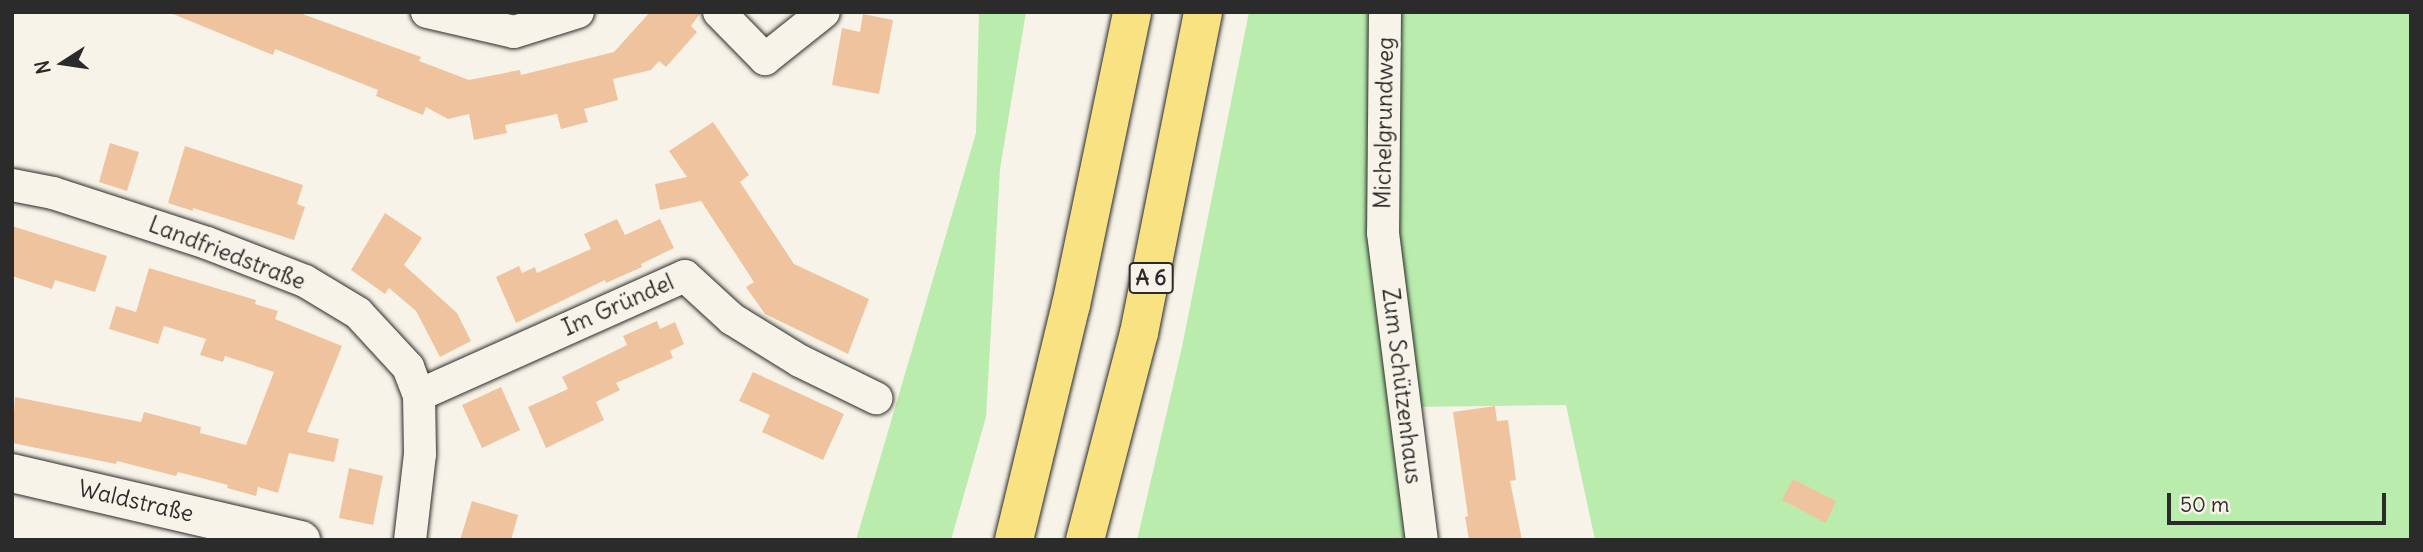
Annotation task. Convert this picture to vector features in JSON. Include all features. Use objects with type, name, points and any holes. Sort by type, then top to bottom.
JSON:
[{"type":"highway","points":[[1014,540],[1071,305],[1132,12]]},
{"type":"highway","name":"A 6","points":[[1085,540],[1139,333],[1203,12]]},
{"type":"street","points":[[427,12],[514,32],[578,12]]},
{"type":"street","points":[[719,12],[765,58],[824,12]]},
{"type":"street","name":"Michelgrundweg","points":[[1383,233],[1385,12]]},
{"type":"street","name":"Landfriedstraße","points":[[12,185],[53,193],[135,218],[305,281],[358,313],[408,367],[419,395],[420,454],[410,540]]},
{"type":"street","name":"Zum Schützenhaus","points":[[1383,233],[1422,540]]},
{"type":"street","name":"Im Gründel","points":[[419,395],[684,276],[732,319],[800,361],[876,398]]},
{"type":"street","name":"Waldstraße","points":[[12,473],[302,540]]},
{"type":"green space","points":[[979,12],[1026,12],[1000,169],[986,417],[951,540],[856,540],[976,133]]},
{"type":"green space","points":[[1249,12],[2411,12],[2411,540],[1595,540],[1566,405],[1406,407],[1407,540],[1137,540],[1182,347]]},
{"type":"building","points":[[168,12],[297,12],[421,57],[419,61],[469,80],[520,70],[521,75],[614,52],[650,12],[701,12],[691,26],[697,32],[666,67],[659,61],[651,70],[613,79],[618,100],[584,109],[588,122],[561,129],[557,114],[505,125],[507,133],[474,140],[469,114],[448,119],[426,107],[423,115],[376,96],[378,90],[275,49],[273,55]]},
{"type":"building","points":[[863,14],[893,20],[879,94],[832,85],[842,28],[860,32]]},
{"type":"building","points":[[713,122],[749,175],[740,182],[794,264],[869,299],[848,354],[765,314],[746,287],[754,282],[701,201],[660,210],[655,184],[687,177],[669,151]]},
{"type":"building","points":[[110,143],[139,152],[127,191],[99,182]]},
{"type":"building","points":[[185,146],[303,185],[297,204],[305,207],[294,240],[193,208],[193,211],[168,203]]},
{"type":"building","points":[[385,213],[422,238],[404,265],[457,313],[471,341],[440,357],[416,311],[389,288],[385,294],[351,270]]},
{"type":"building","points":[[617,219],[625,235],[660,219],[674,248],[641,264],[642,267],[606,283],[605,280],[516,323],[496,277],[519,266],[522,273],[535,267],[537,273],[591,249],[584,234]]},
{"type":"building","points":[[12,226],[107,256],[95,292],[55,280],[52,289],[12,276]]},
{"type":"building","points":[[149,268],[256,300],[255,304],[278,311],[275,319],[342,346],[307,432],[339,439],[334,462],[289,453],[278,493],[258,487],[256,496],[227,488],[228,485],[178,472],[176,476],[117,461],[116,464],[12,443],[15,397],[141,422],[144,412],[201,427],[200,433],[246,445],[274,372],[225,356],[223,362],[200,355],[206,339],[164,326],[158,344],[109,329],[116,306],[136,312]]},
{"type":"building","points":[[657,321],[660,329],[675,322],[684,344],[670,351],[673,358],[616,383],[620,390],[596,402],[604,420],[546,448],[528,407],[568,389],[562,377],[627,345],[623,336]]},
{"type":"building","points":[[753,372],[844,414],[823,460],[762,432],[770,415],[739,401]]},
{"type":"building","points":[[501,387],[520,430],[482,448],[462,405]]},
{"type":"building","points":[[1495,406],[1497,421],[1508,420],[1516,480],[1510,481],[1522,540],[1469,540],[1453,412]]},
{"type":"building","points":[[349,468],[383,476],[373,525],[339,518]]},
{"type":"building","points":[[1793,479],[1836,501],[1826,523],[1782,500]]},
{"type":"building","points":[[472,501],[518,515],[511,540],[460,540]]}]
